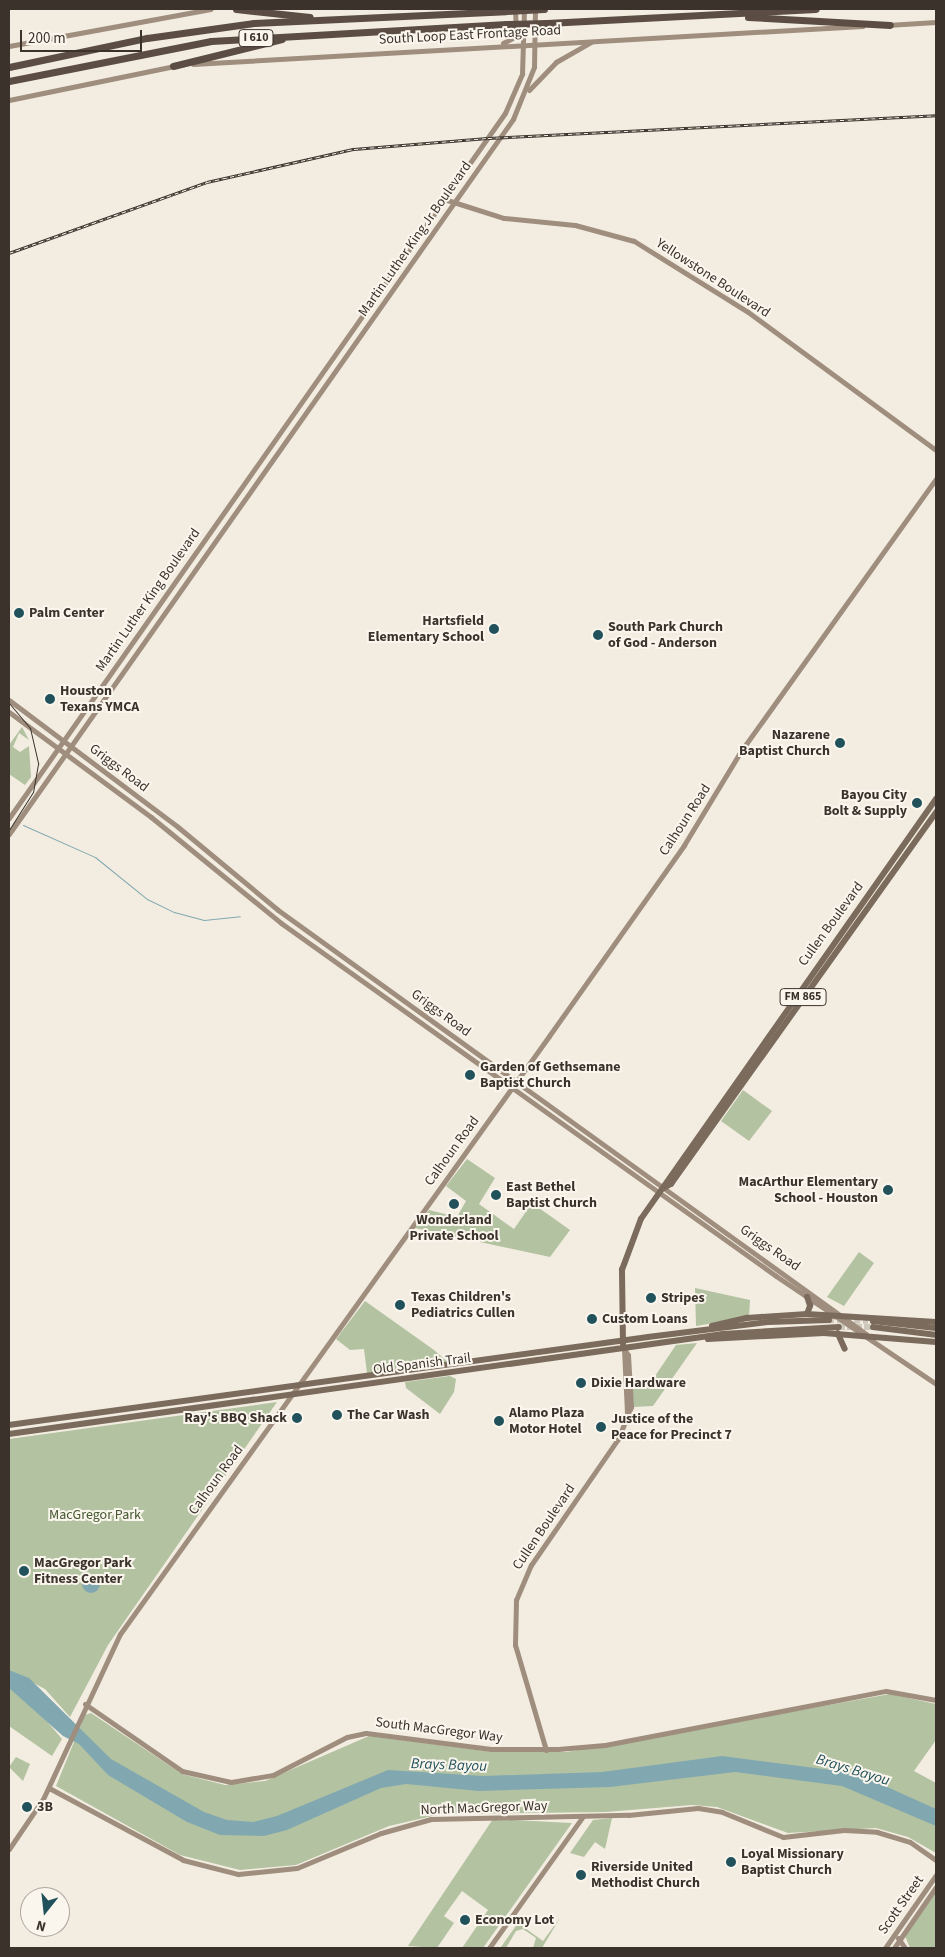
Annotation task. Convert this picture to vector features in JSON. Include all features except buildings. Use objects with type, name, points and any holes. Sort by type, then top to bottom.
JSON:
[{"type":"highway","points":[[236,9],[330,20]]},
{"type":"highway","name":"I 610","points":[[9,67],[184,32],[330,20],[544,9]]},
{"type":"highway","name":"I 610","points":[[9,81],[159,49],[308,34],[816,9]]},
{"type":"highway","points":[[713,14],[890,24]]},
{"type":"highway","points":[[173,66],[308,34]]},
{"type":"main road","points":[[9,46],[211,9]]},
{"type":"main road","points":[[463,47],[514,40],[515,9]]},
{"type":"main road","name":"Martin Luther King Jr Boulevard","points":[[271,445],[505,113],[522,74],[525,44],[524,9]]},
{"type":"main road","name":"Martin Luther King Jr Boulevard","points":[[268,466],[513,119],[527,92],[536,43],[535,9]]},
{"type":"main road","name":"South Loop East Frontage Road","points":[[9,100],[173,66],[600,39],[936,22]]},
{"type":"main road","points":[[527,92],[556,62],[600,39]]},
{"type":"main road","points":[[505,113],[513,119]]},
{"type":"main road","points":[[485,142],[493,147]]},
{"type":"main road","name":"Yellowstone Boulevard","points":[[444,198],[454,203],[504,218],[575,225],[634,241],[748,312],[936,450]]},
{"type":"main road","name":"Martin Luther King Boulevard","points":[[9,818],[271,445]]},
{"type":"main road","name":"Martin Luther King Boulevard","points":[[9,834],[268,466]]},
{"type":"main road","name":"Calhoun Road","points":[[9,1848],[49,1788],[85,1704],[120,1634],[684,845],[741,751],[936,479]]},
{"type":"main road","points":[[120,658],[129,664]]},
{"type":"main road","points":[[96,693],[104,700]]},
{"type":"main road","name":"Griggs Road","points":[[9,700],[119,782],[244,884],[612,1151],[844,1314],[866,1334],[936,1384]]},
{"type":"main road","name":"Griggs Road","points":[[9,712],[113,789],[243,895],[562,1125],[807,1297],[830,1317],[866,1334]]},
{"type":"main road","points":[[113,789],[119,782]]},
{"type":"main road","name":"Cullen Boulevard","points":[[546,1750],[515,1644],[516,1600],[531,1564],[618,1439],[627,1413],[631,1390],[624,1349],[619,1295],[626,1250],[664,1188],[936,799]]},
{"type":"main road","name":"Cullen Boulevard","points":[[664,1188],[671,1184],[936,812]]},
{"type":"main road","points":[[455,1048],[460,1041]]},
{"type":"main road","points":[[562,1125],[567,1118]]},
{"type":"main road","points":[[608,1157],[612,1151]]},
{"type":"main road","points":[[807,1297],[810,1306],[807,1314]]},
{"type":"main road","points":[[700,1330],[747,1318],[807,1314],[830,1317],[844,1314],[936,1322]]},
{"type":"main road","name":"Old Spanish Trail","points":[[9,1425],[623,1340],[830,1317]]},
{"type":"main road","points":[[936,1328],[873,1324],[936,1335]]},
{"type":"main road","points":[[838,1330],[846,1348]]},
{"type":"main road","name":"Old Spanish Trail","points":[[9,1434],[696,1338],[838,1330],[936,1342]]},
{"type":"main road","points":[[693,1331],[696,1338]]},
{"type":"main road","points":[[568,1348],[569,1357]]},
{"type":"main road","points":[[515,1355],[515,1364]]},
{"type":"main road","points":[[401,1371],[402,1379]]},
{"type":"main road","points":[[351,1378],[352,1386]]},
{"type":"main road","name":"South MacGregor Way","points":[[85,1704],[161,1759],[213,1780],[245,1782],[273,1776],[335,1742],[366,1733],[391,1733],[470,1747],[546,1750],[604,1745],[886,1691],[936,1700]]},
{"type":"main road","name":"North MacGregor Way","points":[[49,1788],[183,1860],[238,1874],[297,1868],[381,1833],[430,1820],[583,1816],[709,1809],[782,1836],[844,1830],[877,1832],[910,1842],[936,1860]]},
{"type":"main road","points":[[489,1948],[583,1816]]},
{"type":"main road","name":"Scott Street","points":[[885,1948],[936,1875]]},
{"type":"main road","name":"Scott Street","points":[[894,1948],[936,1887]]},
{"type":"main road","points":[[895,1934],[905,1948]]},
{"type":"green space","points":[[22,727],[29,740],[19,733],[13,747],[20,752],[29,746],[31,777],[25,785],[9,774],[9,745]]},
{"type":"green space","points":[[743,1090],[772,1111],[749,1141],[721,1121]]},
{"type":"green space","points":[[467,1159],[495,1178],[479,1204],[514,1229],[532,1203],[570,1230],[550,1257],[415,1228],[429,1210],[457,1217],[466,1201],[446,1186]]},
{"type":"green space","points":[[859,1252],[874,1263],[844,1306],[827,1297]]},
{"type":"green space","points":[[695,1288],[750,1300],[749,1317],[696,1326]]},
{"type":"green space","points":[[365,1301],[448,1362],[367,1373],[364,1349],[350,1350],[336,1339]]},
{"type":"green space","points":[[697,1343],[653,1406],[633,1407],[633,1381],[653,1379],[676,1345]]},
{"type":"green space","points":[[450,1376],[456,1379],[454,1392],[440,1414],[406,1388],[405,1382]]},
{"type":"green space","name":"MacGregor Park","points":[[277,1402],[108,1645],[70,1717],[45,1689],[9,1670],[9,1439]]},
{"type":"green space","points":[[9,1688],[28,1699],[62,1739],[52,1756],[9,1726]]},
{"type":"green space","points":[[890,1694],[936,1704],[936,1740],[914,1771],[936,1783],[936,1853],[908,1837],[876,1828],[788,1833],[717,1807],[692,1805],[606,1812],[441,1814],[389,1826],[296,1865],[240,1870],[180,1855],[56,1786],[85,1715],[91,1713],[182,1774],[225,1785],[265,1781],[369,1736],[493,1752],[567,1752]]},
{"type":"green space","points":[[16,1757],[30,1764],[23,1781],[9,1767]]},
{"type":"green space","points":[[612,1818],[605,1849],[595,1842],[584,1857],[570,1853],[593,1820]]},
{"type":"green space","points":[[493,1819],[572,1823],[483,1948],[462,1948],[488,1910],[462,1891],[444,1916],[454,1923],[437,1948],[408,1946]]},
{"type":"green space","points":[[936,1891],[936,1948],[910,1948],[905,1936]]},
{"type":"green space","points":[[560,1918],[542,1948],[533,1948],[536,1938],[523,1929],[516,1931],[506,1948],[501,1947],[518,1923],[543,1941]]},
{"type":"water","points":[[87,1575],[95,1575],[100,1580],[98,1591],[87,1593],[82,1588],[82,1580]]},
{"type":"water","points":[[9,1670],[29,1678],[111,1759],[204,1812],[227,1820],[253,1822],[277,1816],[388,1770],[483,1776],[602,1772],[722,1756],[839,1771],[876,1782],[936,1809],[936,1826],[842,1786],[735,1772],[610,1787],[479,1791],[406,1784],[381,1788],[287,1830],[264,1836],[220,1835],[187,1822],[108,1775],[79,1744],[63,1736],[9,1688]]},
{"type":"waterway","points":[[23,825],[95,857],[147,899],[174,912],[204,920],[240,916]]},
{"type":"tunnel","points":[[829,1320],[873,1321]]},
{"type":"tunnel","points":[[839,1327],[873,1327]]},
{"type":"tram line","points":[[9,703],[30,728],[38,764],[33,792],[9,830]]},
{"type":"railway","points":[[9,253],[207,182],[354,149],[488,138],[936,115]]},
{"type":"place","name":"Palm Center","points":[[19,613]]},
{"type":"place","name":"Hartsfield Elementary School","points":[[494,629]]},
{"type":"place","name":"South Park Church of God - Anderson","points":[[598,635]]},
{"type":"place","name":"Houston Texans YMCA","points":[[50,699]]},
{"type":"place","name":"Nazarene Baptist Church","points":[[840,743]]},
{"type":"place","name":"Bayou City Bolt & Supply","points":[[917,803]]},
{"type":"place","name":"Garden of Gethsemane Baptist Church","points":[[470,1075]]},
{"type":"place","name":"MacArthur Elementary School - Houston","points":[[888,1190]]},
{"type":"place","name":"East Bethel Baptist Church","points":[[496,1195]]},
{"type":"place","name":"Wonderland Private School","points":[[454,1204]]},
{"type":"place","name":"Stripes","points":[[651,1298]]},
{"type":"place","name":"Texas Children's Pediatrics Cullen","points":[[400,1305]]},
{"type":"place","name":"Custom Loans","points":[[592,1319]]},
{"type":"place","name":"Dixie Hardware","points":[[581,1383]]},
{"type":"place","name":"The Car Wash","points":[[337,1415]]},
{"type":"place","name":"Ray's BBQ Shack","points":[[297,1418]]},
{"type":"place","name":"Alamo Plaza Motor Hotel","points":[[499,1421]]},
{"type":"place","name":"Justice of the Peace for Precinct 7","points":[[601,1427]]},
{"type":"place","name":"MacGregor Park Fitness Center","points":[[24,1571]]},
{"type":"place","name":"3B","points":[[27,1807]]},
{"type":"place","name":"Loyal Missionary Baptist Church","points":[[731,1862]]},
{"type":"place","name":"Riverside United Methodist Church","points":[[581,1875]]},
{"type":"place","name":"Economy Lot","points":[[465,1920]]},
{"type":"water label","name":"Brays Bayou","points":[[449,1765]]},
{"type":"water label","name":"Brays Bayou","points":[[853,1770]]}]
